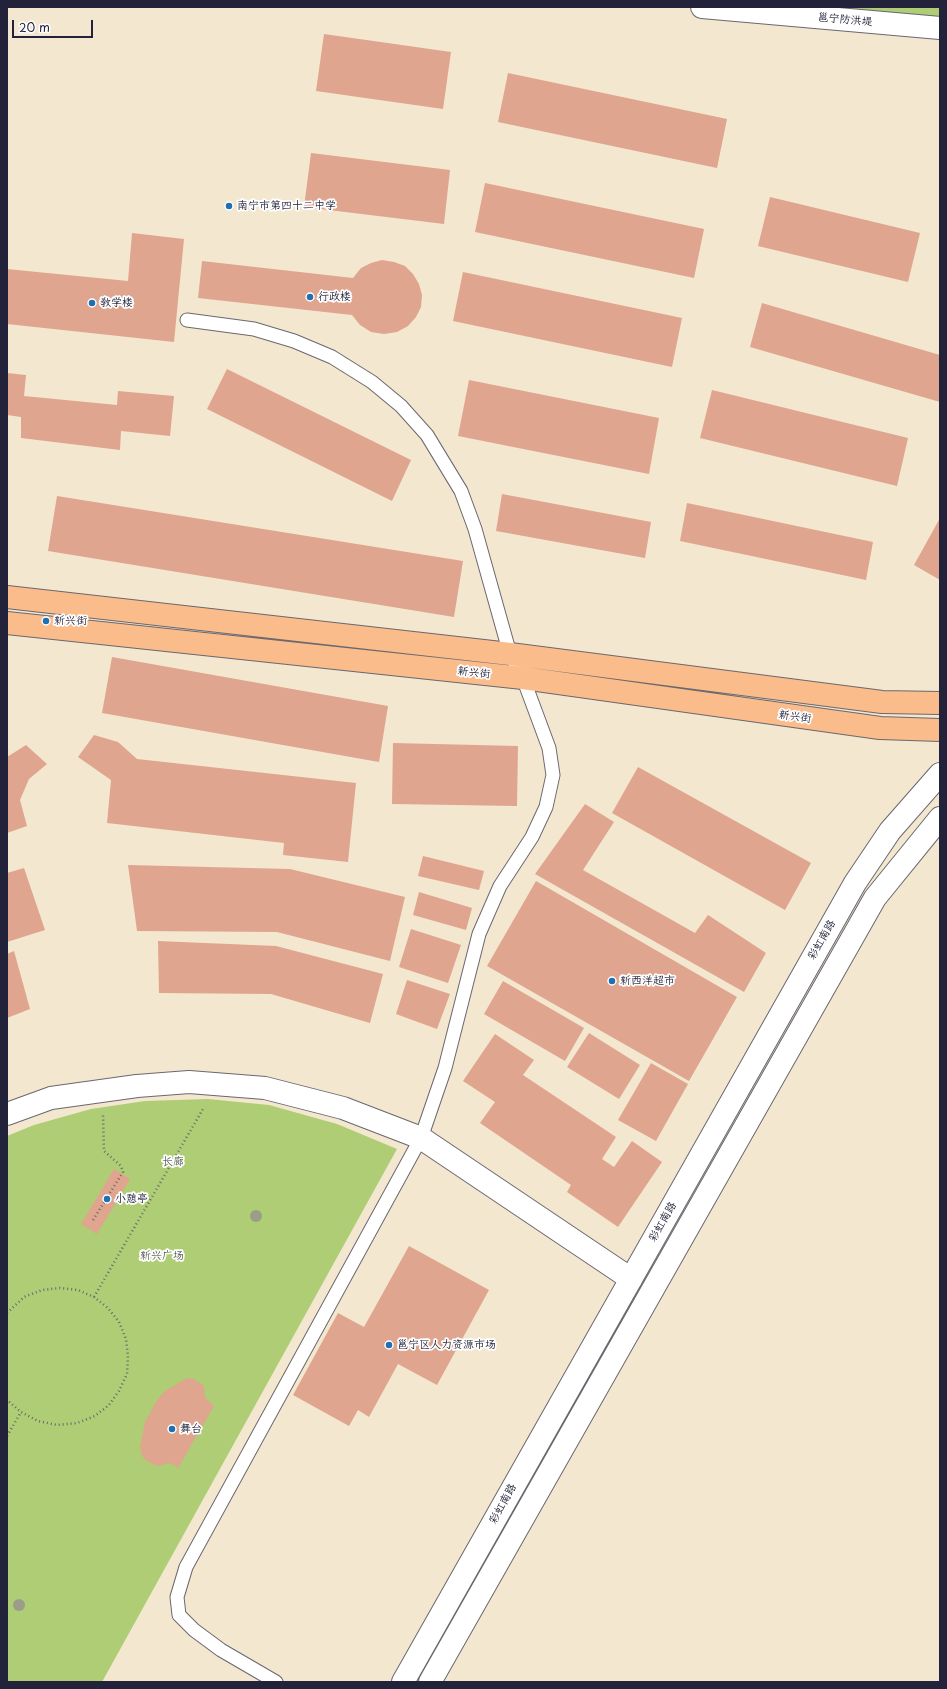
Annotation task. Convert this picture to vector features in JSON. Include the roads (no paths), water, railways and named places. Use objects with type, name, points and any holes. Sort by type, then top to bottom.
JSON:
[{"type":"main road","name":"新兴街","points":[[7,597],[510,654],[882,702],[940,703]]},
{"type":"main road","name":"新兴街","points":[[7,623],[523,678],[880,728],[940,730]]},
{"type":"street","name":"邕宁防洪堤","points":[[702,7],[940,28]]},
{"type":"street","name":"彩虹南路","points":[[403,1682],[855,883],[890,831],[940,774]]},
{"type":"street","points":[[430,1682],[875,898],[940,818]]},
{"type":"street","points":[[7,1114],[51,1098],[137,1086],[189,1082],[265,1088],[343,1108],[421,1138],[631,1279]]},
{"type":"lane","points":[[187,320],[254,330],[294,341],[332,357],[372,382],[401,406],[427,435],[461,491],[475,529],[510,654],[523,678],[549,748],[553,776],[546,807],[532,837],[500,886],[479,934],[445,1068],[421,1138],[186,1567],[177,1597],[179,1615],[194,1630],[221,1650],[276,1682]]},
{"type":"place","name":"南宁市第四十二中学","points":[[229,206]]},
{"type":"place","name":"行政楼","points":[[310,297]]},
{"type":"place","name":"教学楼","points":[[92,303]]},
{"type":"place","name":"新兴街","points":[[46,621]]},
{"type":"place","name":"新西洋超市","points":[[612,981]]},
{"type":"place","name":"小憩亭","points":[[107,1199]]},
{"type":"place","name":"邕宁区人力资源市场","points":[[389,1345]]},
{"type":"place","name":"舞台","points":[[172,1429]]},
{"type":"park label","name":"长廊","points":[[173,1162]]},
{"type":"park label","name":"新兴广场","points":[[162,1256]]}]
